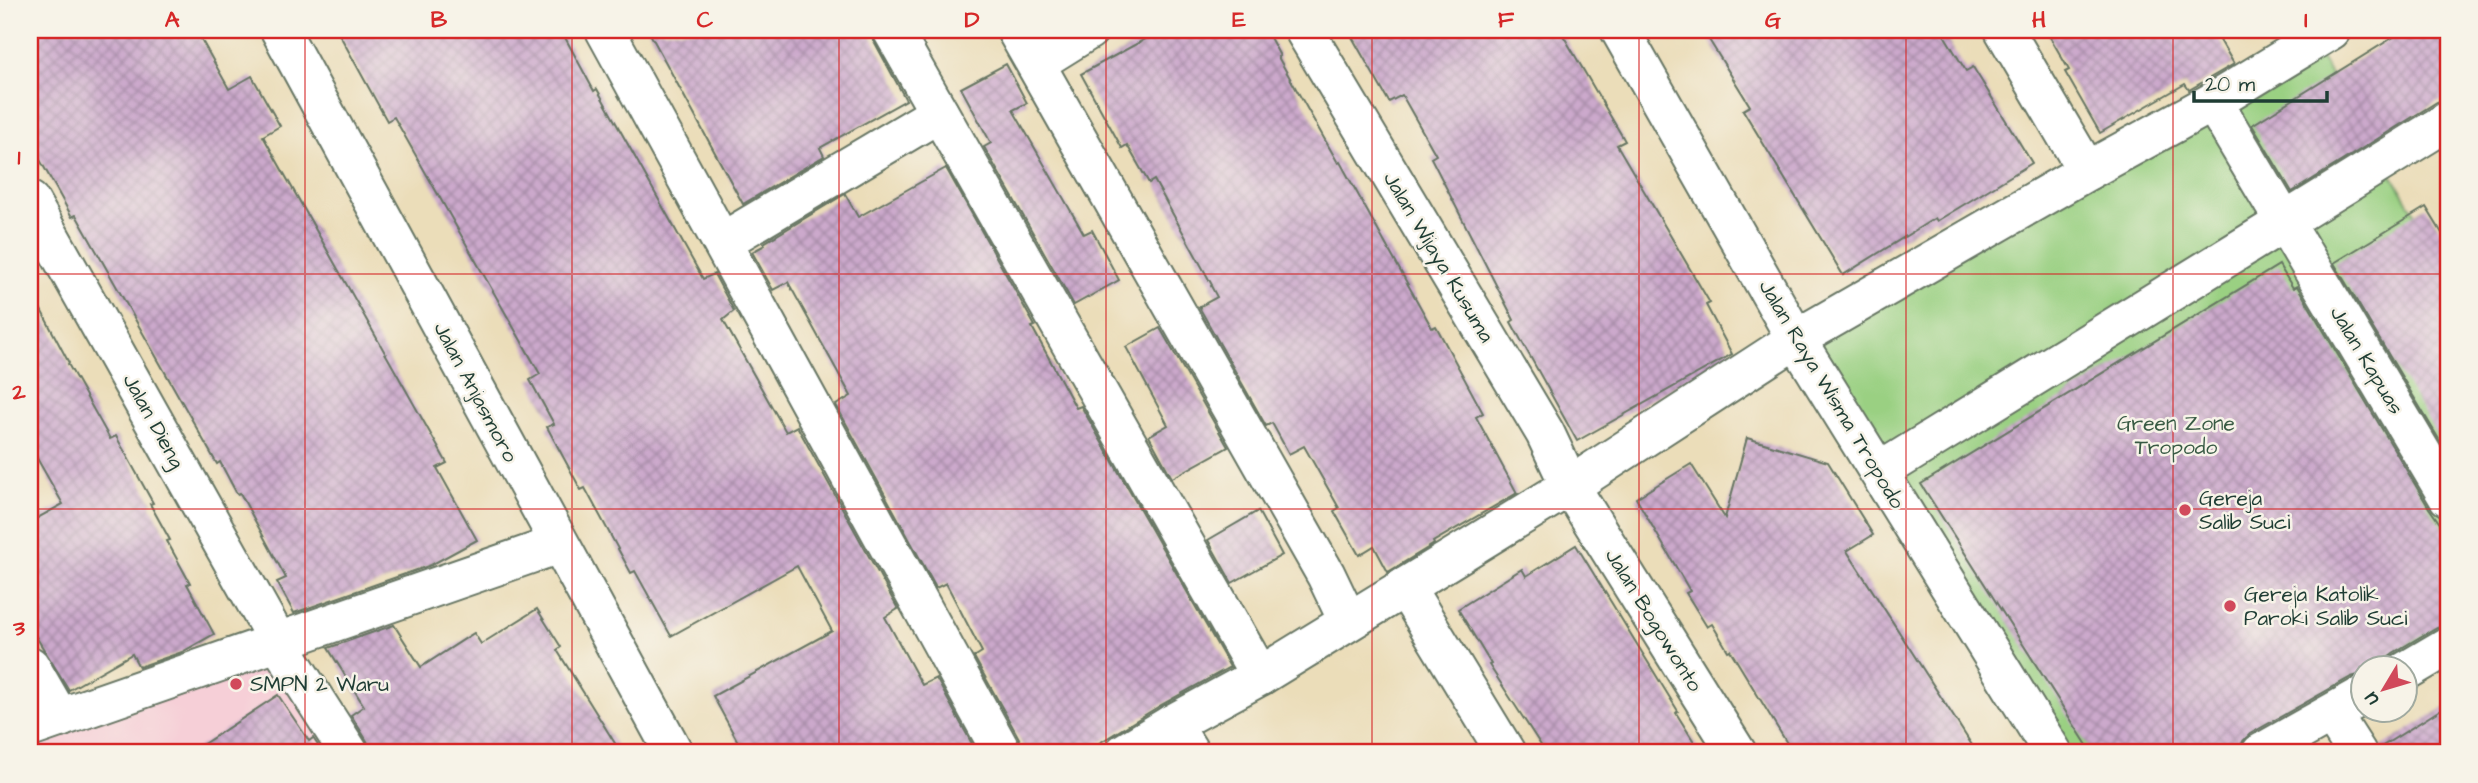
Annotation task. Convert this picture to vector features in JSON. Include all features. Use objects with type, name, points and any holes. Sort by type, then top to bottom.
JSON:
[{"type":"street","name":"Jalan Anjasmoro","points":[[280,30],[674,753]]},
{"type":"street","points":[[606,30],[1002,753]]},
{"type":"street","points":[[891,30],[1260,676]]},
{"type":"street","points":[[1016,30],[1326,575],[1348,621]]},
{"type":"street","points":[[1036,63],[1089,30]]},
{"type":"street","name":"Jalan Wijaya Kusuma","points":[[1304,30],[1545,433],[1570,486]]},
{"type":"street","name":"Jalan Raya Wisma Tropodo","points":[[1620,30],[1796,339],[2053,753]]},
{"type":"street","points":[[2004,30],[2087,171]]},
{"type":"street","points":[[1124,753],[1181,739],[1260,676],[1570,486],[1796,339],[2087,171],[2213,102],[2315,34]]},
{"type":"street","name":"Jalan Kapuas","points":[[2213,102],[2448,497]]},
{"type":"street","points":[[722,242],[939,113]]},
{"type":"street","points":[[1880,472],[2448,121]]},
{"type":"street","name":"Jalan Dieng","points":[[30,201],[278,642],[349,753]]},
{"type":"street","name":"Jalan Bogowonto","points":[[1570,486],[1737,753]]},
{"type":"street","points":[[30,666],[45,723],[559,544]]},
{"type":"street","points":[[1405,587],[1506,753]]},
{"type":"street","points":[[2418,664],[2448,646]]},
{"type":"street","points":[[2261,753],[2347,705],[2357,753]]},
{"type":"shaded area","name":"SMPN 2 Waru","points":[[280,651],[344,753],[30,753],[30,727]]},
{"type":"green space","name":"Green Zone Tropodo","points":[[2311,42],[2448,267],[2448,646],[2418,661],[2418,654],[2348,654],[2348,704],[2261,753],[2053,753],[1796,339]]},
{"type":"building","points":[[30,30],[196,30],[229,89],[252,76],[280,126],[263,136],[447,463],[437,468],[477,540],[431,565],[294,613],[277,582],[286,578],[240,493],[237,494],[220,462],[217,464],[76,215],[72,217],[30,142]]},
{"type":"building","points":[[337,30],[561,30],[703,279],[714,274],[734,311],[723,320],[786,432],[797,426],[898,609],[885,617],[922,685],[936,678],[977,753],[744,753],[713,696],[832,631],[797,566],[671,636],[635,571],[631,573],[585,488],[581,490],[547,427],[554,424],[530,380],[540,374],[394,117],[387,121]]},
{"type":"building","points":[[648,30],[868,30],[906,100],[820,148],[824,156],[743,204]]},
{"type":"building","points":[[1162,30],[1266,30],[1280,56],[1278,57],[1432,328],[1436,326],[1483,413],[1476,417],[1517,493],[1388,572],[1374,546],[1359,555],[1334,511],[1339,508],[1304,446],[1289,454],[1272,423],[1266,426],[1199,307],[1217,297],[1212,285],[1154,180],[1149,183],[1127,145],[1122,148],[1081,74]]},
{"type":"building","points":[[1348,30],[1560,30],[1625,141],[1617,145],[1710,303],[1706,305],[1732,354],[1577,441],[1511,322],[1514,320],[1431,158],[1436,155],[1402,95],[1389,102]]},
{"type":"building","points":[[1703,30],[1941,30],[1966,71],[1973,67],[2032,163],[1937,221],[1935,218],[1843,275],[1743,110],[1750,106]]},
{"type":"building","points":[[2046,30],[2214,30],[2234,64],[2189,90],[2185,84],[2100,133],[2065,72],[2069,70]]},
{"type":"building","points":[[2405,30],[2448,30],[2448,99],[2437,102],[2292,192],[2252,125]]},
{"type":"building","points":[[1006,64],[1027,103],[1013,110],[1084,234],[1092,230],[1119,280],[1074,305],[984,147],[991,143],[961,88]]},
{"type":"building","points":[[946,168],[1035,326],[1032,327],[1076,408],[1081,406],[1230,667],[1083,753],[1024,753],[1021,742],[974,657],[982,652],[946,583],[936,588],[836,405],[851,396],[788,282],[773,290],[752,252],[845,194],[858,217]]},
{"type":"building","points":[[2426,207],[2448,243],[2448,443],[2443,446],[2334,263]]},
{"type":"building","name":"Gereja Salib Suci","points":[[2279,265],[2293,288],[2297,286],[2429,508],[2448,535],[2448,624],[2437,627],[2392,654],[2348,654],[2348,679],[2250,734],[2243,741],[2238,753],[2092,753],[1921,484]]},
{"type":"building","points":[[30,289],[110,439],[116,436],[153,503],[150,504],[170,540],[167,541],[190,583],[187,584],[214,634],[182,652],[139,667],[132,654],[69,690],[30,627],[30,522],[63,504],[30,446]]},
{"type":"building","points":[[1160,328],[1228,447],[1172,478],[1149,436],[1168,425],[1126,347]]},
{"type":"building","points":[[1747,438],[1828,462],[1873,535],[1847,551],[1977,753],[1793,753],[1730,650],[1728,651],[1712,624],[1707,627],[1686,593],[1690,591],[1636,498],[1691,464],[1725,518]]},
{"type":"building","points":[[1258,511],[1282,555],[1232,583],[1208,540]]},
{"type":"building","points":[[1576,545],[1701,753],[1546,753],[1489,665],[1491,664],[1458,609],[1522,569],[1526,576]]},
{"type":"building","points":[[537,609],[561,647],[557,650],[621,753],[371,753],[351,715],[364,706],[328,648],[394,625],[421,667],[474,633],[481,644]]},
{"type":"building","points":[[278,695],[309,741],[313,738],[323,753],[190,753]]},
{"type":"building","points":[[2448,705],[2448,753],[2379,753],[2378,749]]},
{"type":"place","name":"Gereja Salib Suci","points":[[2185,510]]},
{"type":"place","name":"Gereja Katolik Paroki Salib Suci","points":[[2230,606]]},
{"type":"place","name":"SMPN 2 Waru","points":[[236,684]]}]
